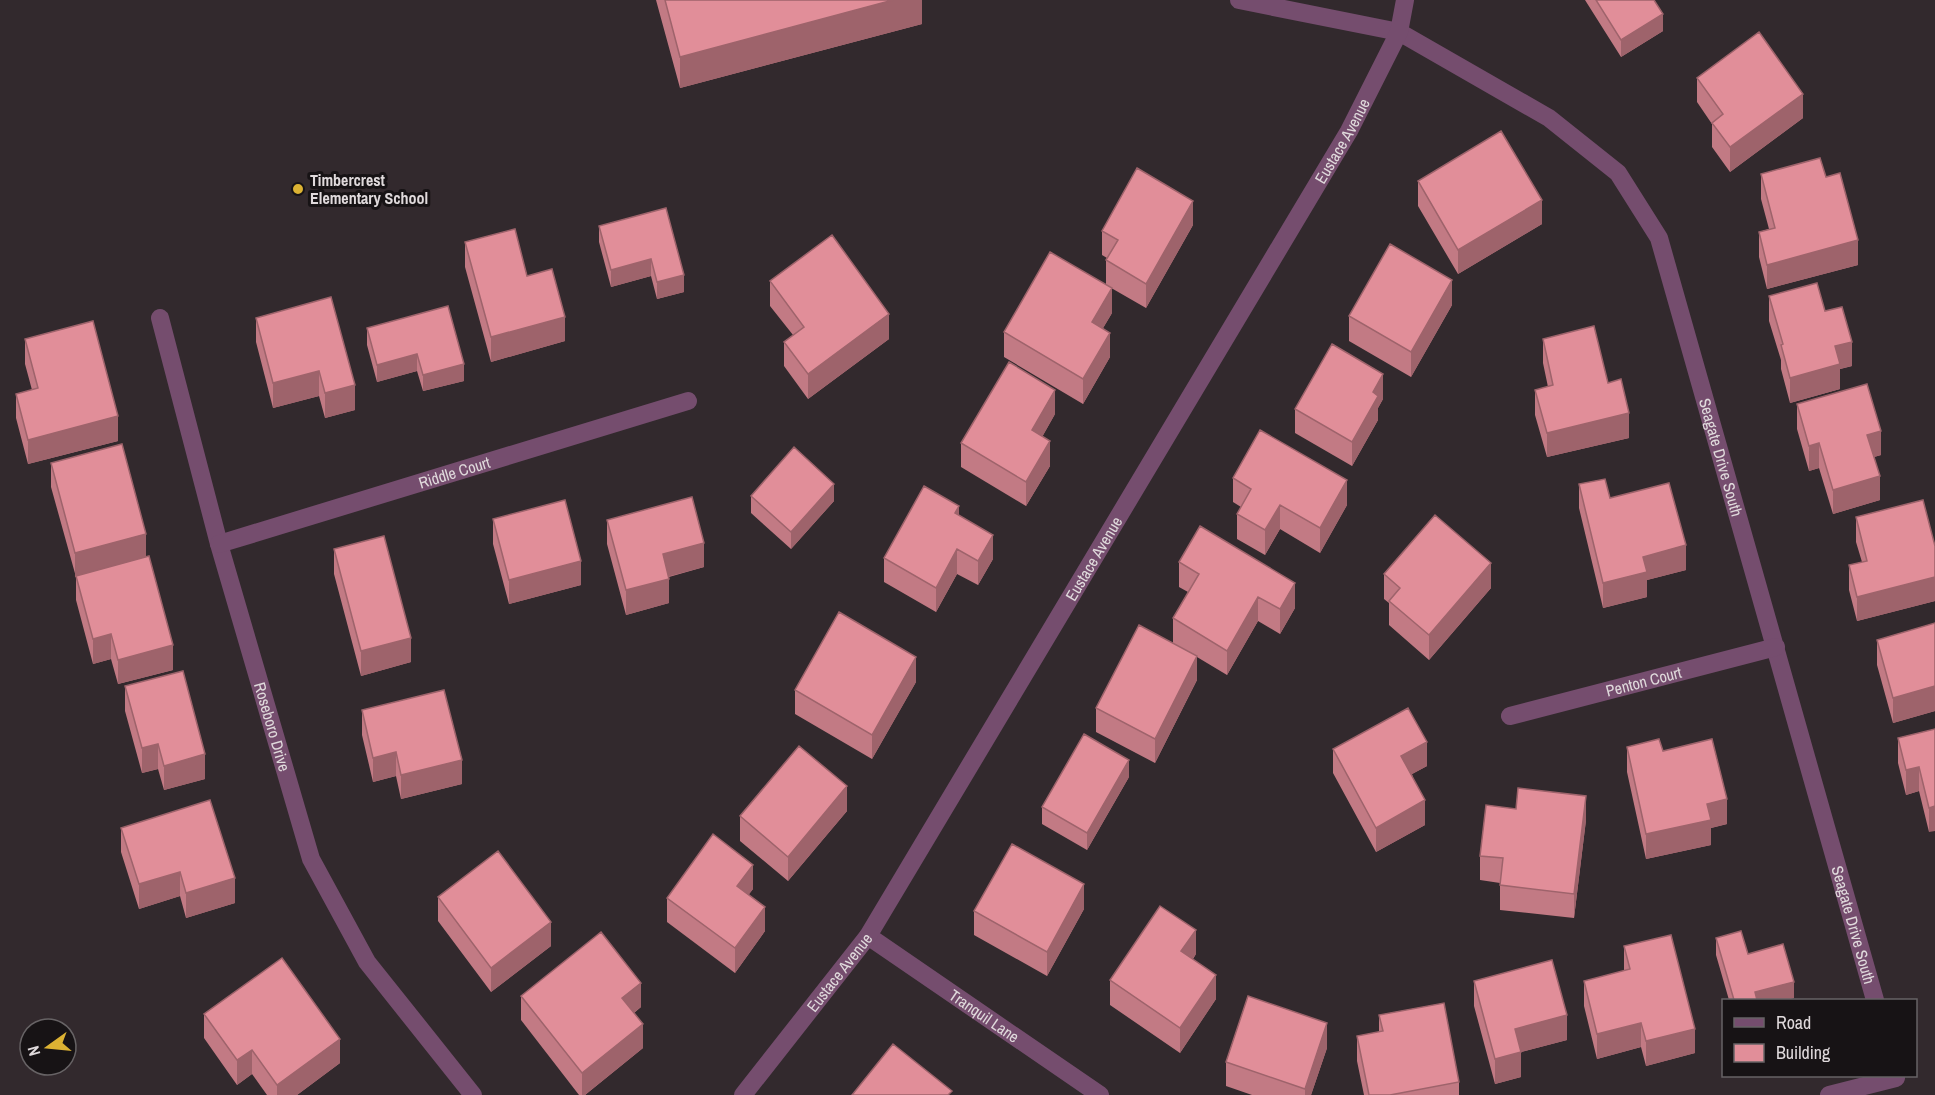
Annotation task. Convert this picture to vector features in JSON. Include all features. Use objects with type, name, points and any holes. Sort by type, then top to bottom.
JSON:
[{"type":"street","name":"Seagate Drive South","points":[[1239,0],[1399,32],[1549,118],[1618,173],[1659,238],[1875,999]]},
{"type":"street","name":"Eustace Avenue","points":[[742,1095],[868,936],[1349,131],[1399,32],[1405,0]]},
{"type":"street","name":"Roseboro Drive","points":[[160,318],[219,544],[312,860],[367,962],[473,1095]]},
{"type":"street","name":"Riddle Court","points":[[219,544],[688,401]]},
{"type":"street","name":"Penton Court","points":[[1510,716],[1776,647]]},
{"type":"street","name":"Tranquil Lane","points":[[868,936],[1100,1095]]},
{"type":"street","points":[[1828,1095],[1898,1083]]},
{"type":"building","points":[[665,0],[893,0],[680,57]]},
{"type":"building","points":[[1596,0],[1654,0],[1663,14],[1621,40]]},
{"type":"building","points":[[1759,32],[1803,94],[1730,147],[1712,123],[1723,114],[1697,78]]},
{"type":"building","points":[[1501,131],[1542,200],[1458,250],[1418,181]]},
{"type":"building","points":[[1820,158],[1826,177],[1840,173],[1858,240],[1767,265],[1759,232],[1775,228],[1761,174]]},
{"type":"building","points":[[1137,168],[1193,201],[1146,284],[1106,260],[1118,240],[1102,231]]},
{"type":"building","points":[[666,208],[684,275],[657,282],[651,259],[611,270],[599,226]]},
{"type":"building","points":[[515,229],[527,276],[552,269],[565,317],[491,337],[465,242]]},
{"type":"building","points":[[832,235],[889,314],[808,374],[784,342],[804,327],[770,281]]},
{"type":"building","points":[[1390,244],[1452,280],[1411,352],[1349,316]]},
{"type":"building","points":[[1050,252],[1112,288],[1092,322],[1110,333],[1083,379],[1004,332]]},
{"type":"building","points":[[1817,283],[1825,311],[1842,307],[1852,342],[1835,346],[1840,364],[1790,378],[1769,296]]},
{"type":"building","points":[[331,297],[355,385],[325,393],[319,371],[273,383],[256,318]]},
{"type":"building","points":[[448,306],[464,364],[423,375],[417,354],[377,365],[367,328]]},
{"type":"building","points":[[93,321],[118,416],[28,440],[16,394],[38,388],[25,339]]},
{"type":"building","points":[[1594,326],[1608,383],[1621,379],[1629,413],[1547,433],[1535,390],[1553,385],[1543,339]]},
{"type":"building","points":[[1332,344],[1383,374],[1373,392],[1378,396],[1352,442],[1295,409]]},
{"type":"building","points":[[1009,362],[1055,390],[1032,430],[1050,441],[1026,482],[961,443]]},
{"type":"building","points":[[1867,384],[1881,431],[1867,435],[1880,476],[1833,490],[1819,443],[1809,446],[1797,404]]},
{"type":"building","points":[[1260,430],[1347,480],[1320,528],[1280,505],[1265,530],[1237,514],[1251,489],[1233,478]]},
{"type":"building","points":[[122,444],[146,534],[75,553],[51,463]]},
{"type":"building","points":[[794,447],[834,484],[791,532],[751,496]]},
{"type":"building","points":[[1605,479],[1610,498],[1669,483],[1686,545],[1643,557],[1647,572],[1603,583],[1579,484]]},
{"type":"building","points":[[924,486],[959,506],[955,513],[993,535],[978,561],[957,549],[936,588],[884,558]]},
{"type":"building","points":[[692,497],[704,543],[663,554],[669,579],[626,590],[607,520]]},
{"type":"building","points":[[565,500],[581,561],[509,580],[493,519]]},
{"type":"building","points":[[1923,500],[1935,546],[1935,577],[1857,597],[1849,565],[1867,561],[1856,517]]},
{"type":"building","points":[[1435,515],[1491,563],[1429,635],[1389,601],[1400,588],[1384,574]]},
{"type":"building","points":[[1200,526],[1295,583],[1280,609],[1258,597],[1227,651],[1173,618],[1199,574],[1179,562]]},
{"type":"building","points":[[384,536],[411,638],[361,651],[334,549]]},
{"type":"building","points":[[149,556],[173,645],[118,660],[111,634],[93,639],[76,576]]},
{"type":"building","points":[[839,612],[916,657],[872,735],[795,690]]},
{"type":"building","points":[[1935,623],[1935,686],[1893,698],[1877,640]]},
{"type":"building","points":[[1139,625],[1197,656],[1155,739],[1096,708]]},
{"type":"building","points":[[183,671],[205,754],[164,766],[158,744],[142,748],[125,686]]},
{"type":"building","points":[[444,690],[462,760],[401,775],[396,752],[373,758],[362,710]]},
{"type":"building","points":[[1408,708],[1427,742],[1401,756],[1425,800],[1376,828],[1333,749]]},
{"type":"building","points":[[1935,729],[1935,806],[1929,808],[1919,767],[1906,770],[1898,738]]},
{"type":"building","points":[[1084,734],[1129,760],[1087,833],[1042,807]]},
{"type":"building","points":[[1659,739],[1663,751],[1712,739],[1727,799],[1707,804],[1711,820],[1646,834],[1627,747]]},
{"type":"building","points":[[799,746],[847,786],[788,857],[740,816]]},
{"type":"building","points":[[1518,788],[1586,796],[1574,894],[1500,885],[1503,858],[1480,856],[1486,805],[1516,809]]},
{"type":"building","points":[[210,800],[235,878],[186,893],[180,872],[139,884],[121,828]]},
{"type":"building","points":[[713,834],[753,865],[737,886],[765,907],[735,948],[667,898]]},
{"type":"building","points":[[1012,844],[1084,884],[1047,952],[974,911]]},
{"type":"building","points":[[498,851],[551,922],[491,968],[438,897]]},
{"type":"building","points":[[1160,906],[1196,930],[1181,951],[1216,975],[1180,1028],[1110,980]]},
{"type":"building","points":[[1741,931],[1748,954],[1783,944],[1794,982],[1755,992],[1757,999],[1734,999],[1716,938]]},
{"type":"building","points":[[601,932],[641,983],[622,998],[643,1024],[582,1073],[521,996]]},
{"type":"building","points":[[1671,935],[1695,1029],[1646,1041],[1641,1023],[1597,1034],[1584,981],[1630,969],[1624,946]]},
{"type":"building","points":[[282,958],[340,1039],[277,1085],[252,1050],[237,1060],[204,1014]]},
{"type":"building","points":[[1552,960],[1567,1015],[1515,1029],[1521,1052],[1495,1059],[1474,981]]},
{"type":"building","points":[[1248,996],[1327,1023],[1305,1089],[1226,1062]]},
{"type":"building","points":[[1444,1003],[1459,1082],[1390,1095],[1369,1095],[1357,1036],[1383,1031],[1379,1015]]},
{"type":"building","points":[[893,1044],[952,1091],[948,1095],[852,1095]]},
{"type":"place","name":"Timbercrest Elementary School","points":[[298,189]]}]
